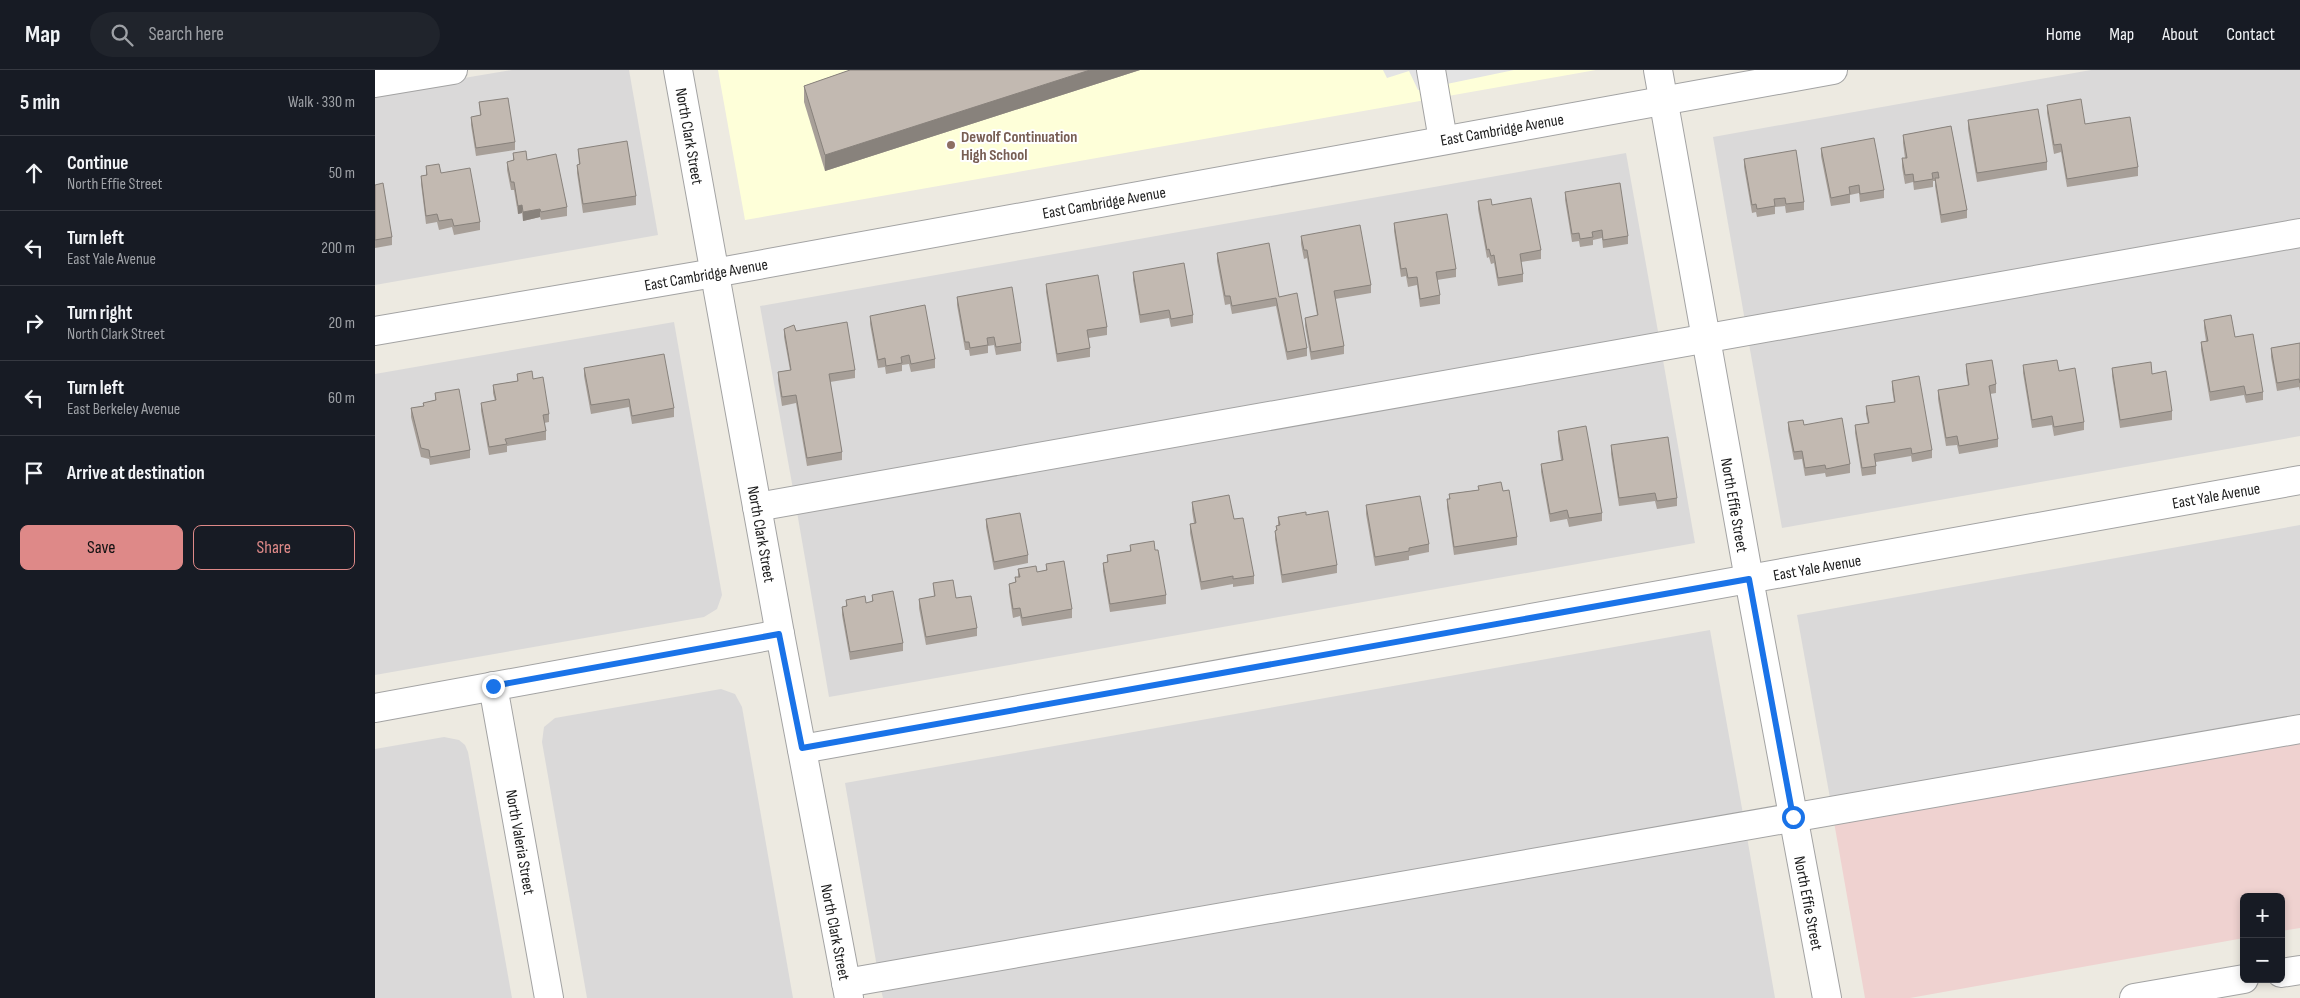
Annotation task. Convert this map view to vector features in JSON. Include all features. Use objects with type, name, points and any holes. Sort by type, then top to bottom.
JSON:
[{"type":"street","points":[[375,84],[453,70]]},
{"type":"street","name":"North Clark Street","points":[[678,70],[779,634],[847,991]]},
{"type":"street","points":[[1431,70],[1443,140]]},
{"type":"street","name":"North Effie Street","points":[[1658,70],[1705,338],[1827,998]]},
{"type":"street","name":"East Cambridge Avenue","points":[[375,331],[715,273],[1833,70]]},
{"type":"street","points":[[757,507],[2300,233]]},
{"type":"street","name":"East Yale Avenue","points":[[802,748],[2300,480]]},
{"type":"street","points":[[375,708],[779,634]]},
{"type":"street","name":"North Valeria Street","points":[[493,686],[549,998]]},
{"type":"street","points":[[847,991],[1793,817],[2300,729]]},
{"type":"street","points":[[2285,972],[2300,970]]},
{"type":"street","points":[[2134,998],[2240,980]]},
{"type":"shaded area","points":[[512,70],[629,70],[658,235],[375,285],[375,93]]},
{"type":"shaded area","name":"Dewolf Continuation High School","points":[[718,70],[1596,70],[745,220]]},
{"type":"shaded area","points":[[1383,70],[1514,70],[1418,90],[1409,71],[1387,78]]},
{"type":"shaded area","points":[[2091,70],[2300,70],[2300,222],[1745,321],[1713,137]]},
{"type":"shaded area","points":[[1626,153],[1659,337],[793,489],[760,306]]},
{"type":"shaded area","points":[[2300,246],[2300,436],[1782,528],[1749,344]]},
{"type":"shaded area","points":[[674,322],[722,595],[717,609],[704,617],[375,675],[375,374]]},
{"type":"shaded area","points":[[1663,360],[1695,543],[829,697],[797,512]]},
{"type":"shaded area","points":[[2300,525],[2300,714],[1830,798],[1797,615]]},
{"type":"shaded area","points":[[1710,630],[1743,814],[877,967],[845,783]]},
{"type":"shaded area","points":[[721,689],[735,694],[742,707],[793,998],[587,998],[542,742],[544,727],[555,718]]},
{"type":"shaded area","points":[[444,737],[459,740],[465,745],[468,752],[512,998],[375,998],[375,749]]},
{"type":"shaded area","points":[[2300,738],[2300,928],[2285,930],[2285,893],[2240,893],[2240,939],[1910,998],[1865,998],[1834,822]]},
{"type":"shaded area","points":[[1747,837],[1775,998],[883,998],[881,990]]},
{"type":"building","points":[[850,70],[1090,70],[825,155],[804,86]]},
{"type":"building","points":[[508,98],[515,142],[476,148],[471,117],[481,115],[479,102]]},
{"type":"building","points":[[2081,99],[2085,124],[2130,117],[2138,167],[2067,179],[2061,144],[2054,145],[2047,105]]},
{"type":"building","points":[[2038,109],[2047,162],[1977,173],[1968,120]]},
{"type":"building","points":[[1951,126],[1967,210],[1941,215],[1935,178],[1939,178],[1938,172],[1932,173],[1933,179],[1914,182],[1913,174],[1905,175],[1902,158],[1907,158],[1903,135]]},
{"type":"building","points":[[1874,138],[1884,190],[1860,194],[1859,185],[1849,187],[1850,194],[1831,198],[1821,148]]},
{"type":"building","points":[[627,141],[636,196],[583,204],[577,165],[580,164],[578,149]]},
{"type":"building","points":[[1796,150],[1804,202],[1786,204],[1785,198],[1774,199],[1775,206],[1757,209],[1756,204],[1752,205],[1744,159]]},
{"type":"building","points":[[526,151],[527,160],[556,154],[567,207],[541,212],[540,209],[523,212],[522,205],[518,206],[514,182],[511,182],[507,162],[514,160],[513,153]]},
{"type":"building","points":[[439,164],[441,173],[470,168],[480,222],[454,226],[452,219],[439,221],[437,214],[426,216],[421,176],[427,175],[426,166]]},
{"type":"building","points":[[383,183],[392,237],[375,240],[375,185]]},
{"type":"building","points":[[1620,183],[1628,236],[1603,240],[1602,230],[1592,232],[1593,237],[1580,239],[1579,233],[1572,234],[1565,192]]},
{"type":"building","points":[[1531,198],[1541,250],[1520,254],[1523,274],[1498,278],[1494,255],[1491,256],[1489,249],[1487,250],[1478,201],[1491,199],[1492,205]]},
{"type":"building","points":[[1447,214],[1456,269],[1436,272],[1440,295],[1420,299],[1417,277],[1408,278],[1406,268],[1401,269],[1394,223]]},
{"type":"building","points":[[1360,225],[1371,285],[1334,291],[1344,346],[1311,352],[1305,318],[1318,315],[1307,250],[1304,250],[1301,236]]},
{"type":"building","points":[[1269,243],[1279,297],[1297,293],[1307,348],[1287,352],[1276,298],[1232,306],[1230,296],[1225,296],[1217,253]]},
{"type":"building","points":[[1184,263],[1193,315],[1171,319],[1169,310],[1140,315],[1133,272]]},
{"type":"building","points":[[1098,275],[1107,327],[1087,330],[1090,348],[1057,354],[1046,284]]},
{"type":"building","points":[[1012,287],[1021,343],[996,347],[994,337],[987,338],[988,345],[970,348],[969,342],[965,342],[957,297]]},
{"type":"building","points":[[925,305],[935,359],[911,364],[909,355],[901,357],[902,363],[886,366],[885,358],[878,360],[870,316]]},
{"type":"building","points":[[2231,315],[2235,337],[2253,334],[2263,392],[2246,395],[2244,386],[2210,392],[2201,342],[2208,341],[2204,320]]},
{"type":"building","points":[[847,322],[855,370],[829,374],[842,452],[807,458],[796,395],[782,397],[778,372],[791,370],[784,329],[794,325],[796,331]]},
{"type":"building","points":[[2300,343],[2300,383],[2299,379],[2277,383],[2271,348]]},
{"type":"building","points":[[664,354],[674,408],[632,416],[629,399],[591,405],[584,368]]},
{"type":"building","points":[[1992,360],[1996,384],[1989,386],[1998,439],[1959,446],[1957,436],[1946,438],[1938,390],[1969,385],[1966,364]]},
{"type":"building","points":[[2057,360],[2059,371],[2075,368],[2084,422],[2054,427],[2052,416],[2032,420],[2023,365]]},
{"type":"building","points":[[2151,362],[2152,374],[2166,371],[2172,411],[2120,420],[2112,368]]},
{"type":"building","points":[[532,371],[533,379],[543,377],[549,414],[543,415],[546,431],[505,439],[507,444],[489,447],[481,403],[496,400],[493,385],[518,381],[517,374]]},
{"type":"building","points":[[1919,376],[1932,450],[1912,454],[1911,448],[1874,454],[1876,466],[1862,468],[1855,425],[1869,423],[1866,406],[1895,402],[1892,381]]},
{"type":"building","points":[[459,389],[470,450],[430,457],[429,450],[421,448],[411,408],[424,406],[423,403],[436,400],[435,393]]},
{"type":"building","points":[[1842,418],[1850,464],[1826,469],[1825,465],[1805,468],[1802,451],[1794,452],[1788,422],[1803,420],[1804,425]]},
{"type":"building","points":[[1586,426],[1602,513],[1569,518],[1567,510],[1550,514],[1541,464],[1563,460],[1558,431]]},
{"type":"building","points":[[1668,437],[1677,498],[1657,501],[1655,493],[1619,498],[1611,445]]},
{"type":"building","points":[[1501,482],[1503,491],[1509,490],[1517,537],[1454,547],[1447,499],[1450,499],[1449,494],[1479,490],[1478,486]]},
{"type":"building","points":[[1229,495],[1234,519],[1243,518],[1254,576],[1233,579],[1233,576],[1201,582],[1190,524],[1196,523],[1192,502]]},
{"type":"building","points":[[1420,496],[1429,544],[1409,548],[1409,551],[1375,557],[1366,505]]},
{"type":"building","points":[[1328,511],[1337,565],[1282,575],[1275,531],[1277,530],[1276,526],[1280,525],[1278,517],[1306,512],[1306,515]]},
{"type":"building","points":[[1020,513],[1028,555],[994,562],[986,519]]},
{"type":"building","points":[[1154,541],[1155,550],[1158,550],[1166,595],[1110,604],[1103,563],[1108,562],[1107,555],[1131,551],[1130,545]]},
{"type":"building","points":[[1064,561],[1072,609],[1022,618],[1020,608],[1013,609],[1009,584],[1016,582],[1015,577],[1020,577],[1018,569],[1036,566],[1037,572],[1047,570],[1046,564]]},
{"type":"building","points":[[953,580],[956,598],[971,596],[977,628],[926,637],[919,599],[935,596],[933,583]]},
{"type":"building","points":[[893,591],[903,643],[850,652],[842,607],[847,606],[846,600],[865,596],[866,603],[873,601],[872,595]]},
{"type":"place","name":"Dewolf Continuation High School","points":[[951,145]]},
{"type":"route","points":[[493,686],[779,634],[802,748],[1749,579],[1793,817]]}]
